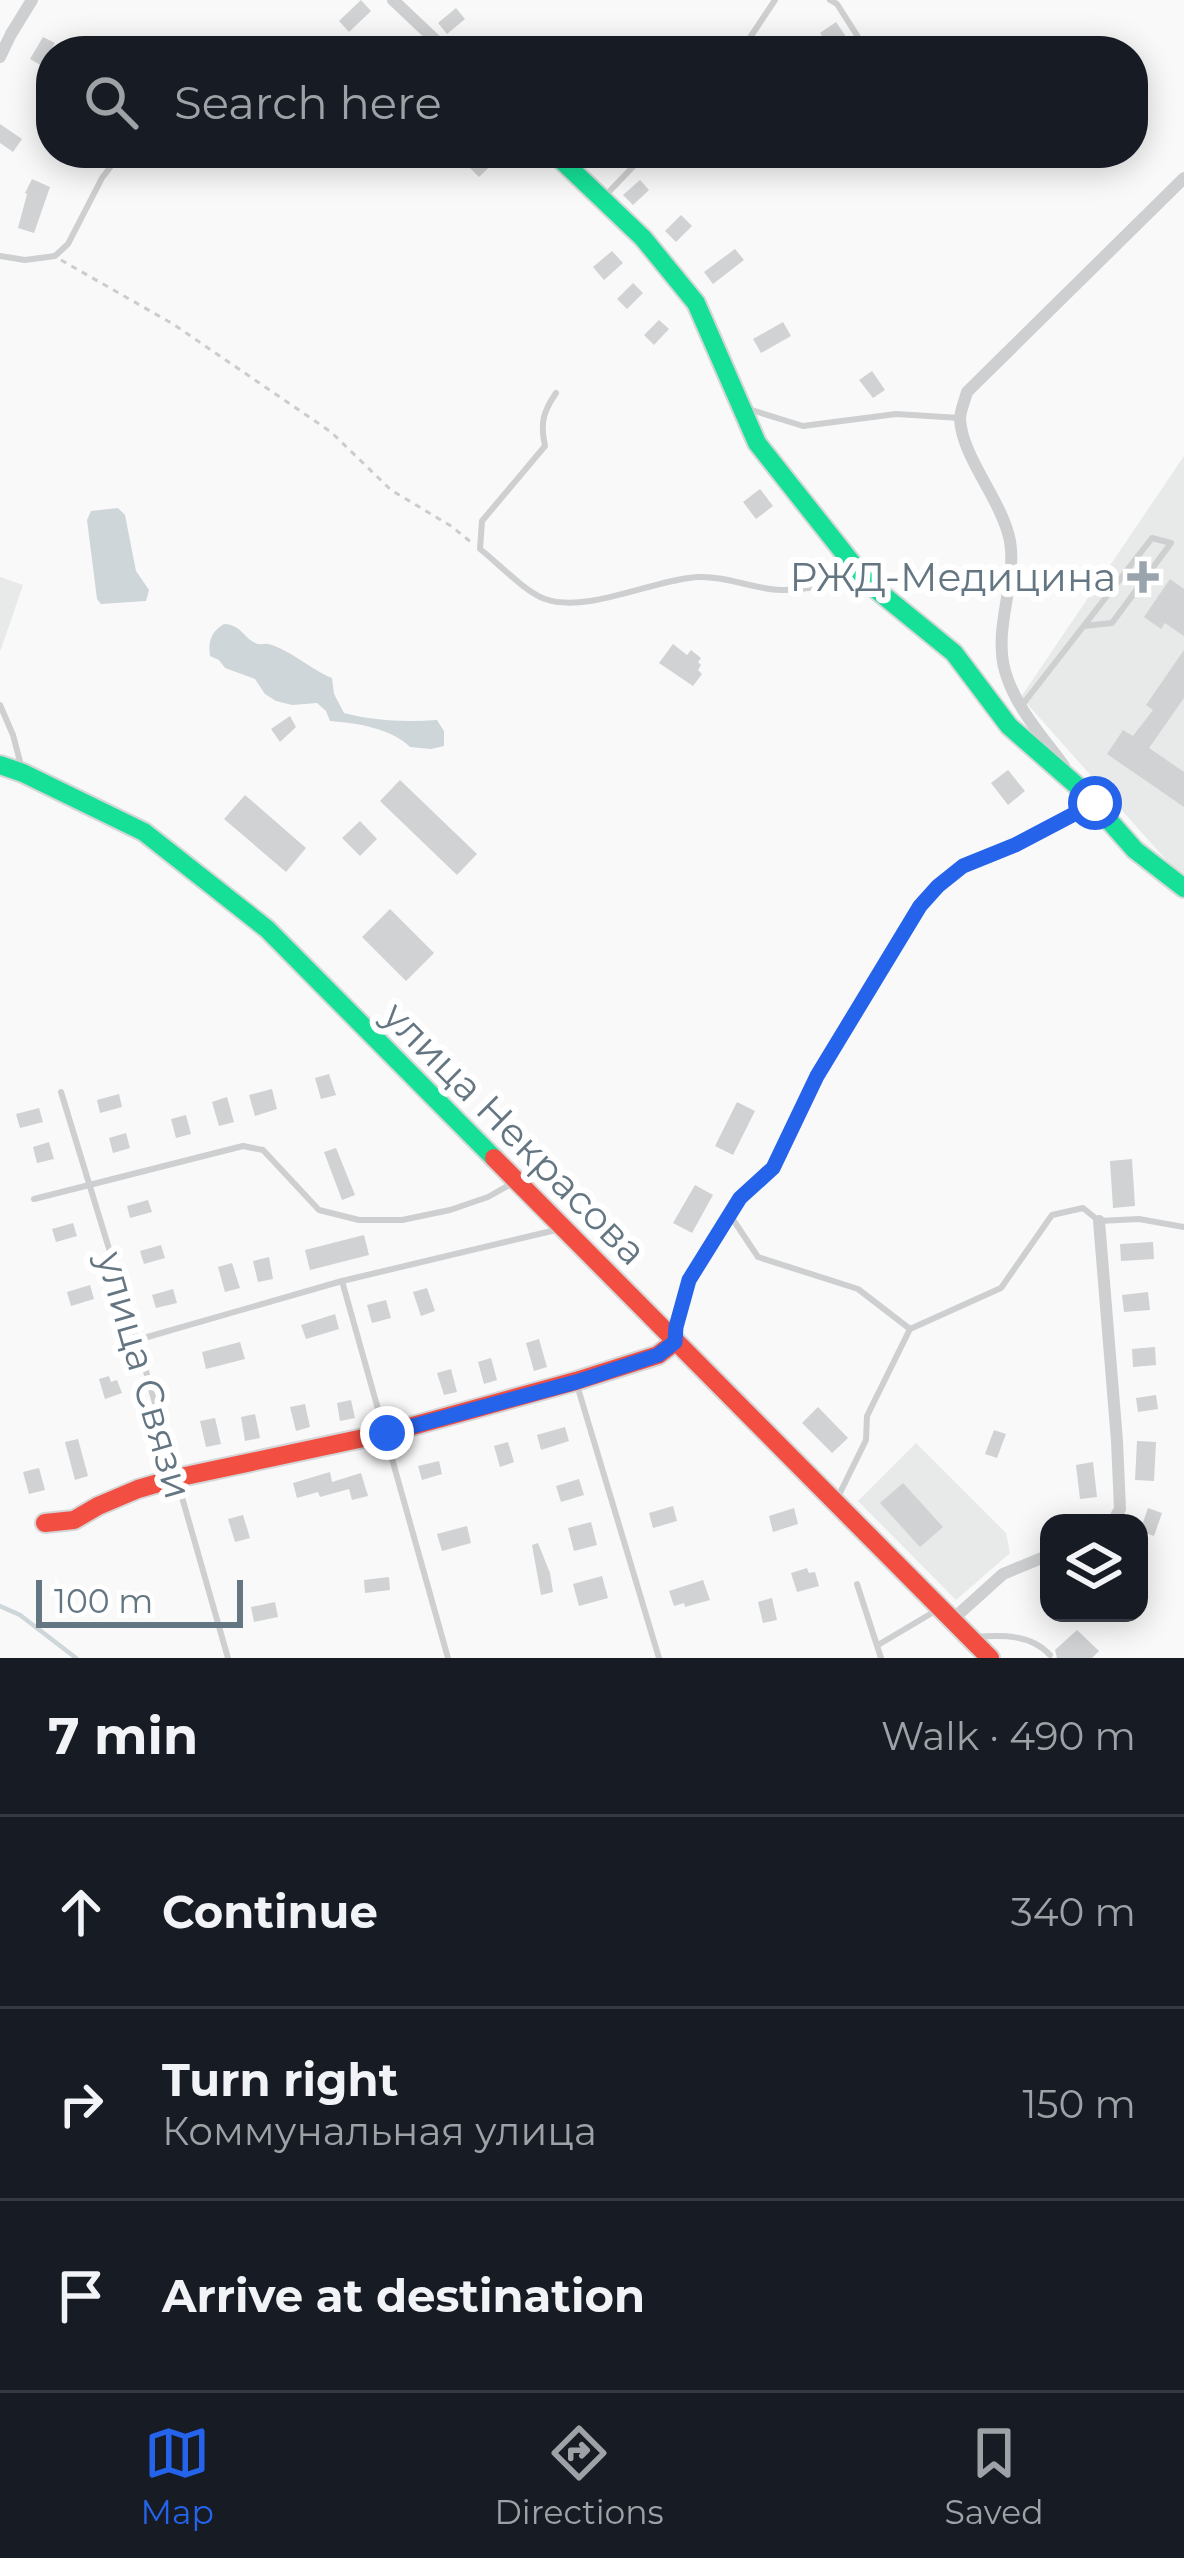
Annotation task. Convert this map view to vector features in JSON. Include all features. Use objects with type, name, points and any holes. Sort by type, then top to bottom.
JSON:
[{"type":"street","points":[[0,57],[32,0]]},
{"type":"street","points":[[393,0],[431,36]]},
{"type":"street","points":[[570,168],[643,238],[696,303],[757,443],[867,582],[954,653],[1009,726],[1089,797]]},
{"type":"street","points":[[1184,178],[967,392],[960,418],[967,445],[1006,523],[1011,547],[1002,645],[1005,671],[1021,707],[1136,850],[1184,888]]},
{"type":"street","name":"улица Некрасова","points":[[0,765],[144,832],[267,929],[990,1658]]},
{"type":"street","points":[[1100,1221],[1117,1441],[1117,1514]]},
{"type":"street","points":[[45,1523],[74,1520],[118,1497],[176,1478],[387,1433],[576,1382],[658,1355],[675,1342]]},
{"type":"street","points":[[946,1614],[1003,1574],[1040,1560]]},
{"type":"lane","points":[[751,36],[775,0]]},
{"type":"lane","points":[[830,0],[857,36]]},
{"type":"lane","points":[[0,256],[26,260],[55,256],[68,244],[110,168]]},
{"type":"lane","points":[[602,199],[632,168]]},
{"type":"lane","points":[[556,393],[543,412],[545,446],[482,521],[480,548],[541,598],[563,603],[696,577],[782,590],[867,582]]},
{"type":"lane","points":[[742,407],[803,426],[896,414],[960,418]]},
{"type":"lane","points":[[1021,707],[1152,538],[1171,543],[1112,622],[1084,626]]},
{"type":"lane","points":[[0,705],[23,773]]},
{"type":"lane","points":[[675,1342],[689,1280],[740,1198],[773,1168],[817,1076],[920,906],[963,866],[1015,845],[1089,797]]},
{"type":"lane","name":"улица Связи","points":[[61,1092],[228,1658]]},
{"type":"lane","points":[[34,1199],[243,1146],[263,1150],[319,1210],[359,1220],[402,1220],[450,1210],[518,1180]]},
{"type":"lane","points":[[835,1502],[866,1441],[867,1416],[910,1329],[1000,1288],[1052,1215],[1083,1208],[1100,1221],[1139,1219],[1184,1227]]},
{"type":"lane","points":[[730,1215],[758,1257],[858,1288],[910,1329]]},
{"type":"lane","points":[[136,1340],[342,1281],[563,1228]]},
{"type":"lane","points":[[342,1281],[448,1658]]},
{"type":"lane","points":[[576,1382],[659,1658]]},
{"type":"lane","points":[[857,1584],[881,1658]]},
{"type":"lane","points":[[878,1645],[946,1614]]},
{"type":"lane","points":[[969,1638],[1002,1636],[1038,1642],[1049,1655]]},
{"type":"path","points":[[55,256],[173,324],[331,432],[391,490],[480,548]]},
{"type":"shaded area","name":"РЖД-Медицина","points":[[1184,456],[1184,875],[1021,697]]},
{"type":"shaded area","points":[[118,508],[125,515],[136,571],[149,590],[146,601],[101,604],[87,520],[91,511]]},
{"type":"shaded area","points":[[0,577],[23,585],[0,652]]},
{"type":"shaded area","points":[[224,624],[332,678],[344,713],[437,720],[444,731],[444,746],[410,747],[383,731],[330,721],[317,703],[276,701],[255,679],[225,668],[210,656],[211,637]]},
{"type":"shaded area","points":[[916,1443],[1006,1533],[1010,1553],[956,1600],[858,1501]]},
{"type":"building","points":[[361,0],[371,11],[349,32],[339,21]]},
{"type":"building","points":[[456,8],[465,19],[447,34],[438,23]]},
{"type":"building","points":[[836,22],[846,36],[822,36]]},
{"type":"building","points":[[0,124],[22,139],[13,152],[0,143]]},
{"type":"building","points":[[32,179],[50,187],[34,233],[18,228]]},
{"type":"building","points":[[640,180],[649,190],[633,205],[623,195]]},
{"type":"building","points":[[681,215],[692,226],[676,242],[665,231]]},
{"type":"building","points":[[735,249],[744,260],[713,284],[704,272]]},
{"type":"building","points":[[612,251],[623,263],[604,280],[593,267]]},
{"type":"building","points":[[633,283],[643,293],[627,309],[617,299]]},
{"type":"building","points":[[659,320],[669,329],[654,345],[644,335]]},
{"type":"building","points":[[783,322],[791,336],[761,353],[753,339]]},
{"type":"building","points":[[872,371],[885,390],[873,398],[859,380]]},
{"type":"building","points":[[760,489],[773,506],[756,519],[743,502]]},
{"type":"building","points":[[1170,579],[1184,589],[1184,636],[1144,617]]},
{"type":"building","points":[[673,644],[701,658],[698,670],[702,674],[693,686],[659,663]]},
{"type":"building","points":[[1184,650],[1184,698],[1149,748],[1184,772],[1184,807],[1107,754],[1123,730],[1133,736],[1153,710],[1146,705]]},
{"type":"building","points":[[290,716],[296,727],[280,742],[271,729]]},
{"type":"building","points":[[1008,770],[1025,791],[1008,805],[991,783]]},
{"type":"building","points":[[400,780],[477,854],[457,875],[380,801]]},
{"type":"building","points":[[245,795],[306,848],[286,872],[224,819]]},
{"type":"building","points":[[360,821],[377,839],[360,856],[342,838]]},
{"type":"building","points":[[390,909],[434,953],[406,981],[362,937]]},
{"type":"building","points":[[329,1074],[336,1095],[321,1099],[315,1078]]},
{"type":"building","points":[[272,1089],[277,1109],[255,1116],[249,1095]]},
{"type":"building","points":[[119,1094],[122,1107],[100,1113],[97,1100]]},
{"type":"building","points":[[227,1097],[234,1122],[219,1126],[212,1102]]},
{"type":"building","points":[[737,1102],[755,1111],[733,1155],[715,1146]]},
{"type":"building","points":[[39,1108],[43,1122],[20,1128],[16,1114]]},
{"type":"building","points":[[186,1115],[191,1134],[176,1138],[171,1119]]},
{"type":"building","points":[[126,1133],[130,1148],[113,1153],[109,1138]]},
{"type":"building","points":[[49,1142],[54,1159],[37,1163],[33,1147]]},
{"type":"building","points":[[336,1148],[355,1195],[342,1200],[324,1152]]},
{"type":"building","points":[[1132,1159],[1135,1206],[1113,1208],[1110,1161]]},
{"type":"building","points":[[695,1185],[713,1195],[692,1233],[673,1223]]},
{"type":"building","points":[[148,1200],[152,1212],[130,1218],[127,1206]]},
{"type":"building","points":[[73,1223],[77,1236],[56,1242],[52,1229]]},
{"type":"building","points":[[364,1235],[369,1255],[310,1270],[305,1250]]},
{"type":"building","points":[[1153,1242],[1154,1259],[1121,1261],[1120,1244]]},
{"type":"building","points":[[161,1245],[165,1258],[144,1264],[140,1251]]},
{"type":"building","points":[[269,1257],[273,1279],[258,1282],[253,1261]]},
{"type":"building","points":[[232,1263],[240,1288],[225,1292],[218,1267]]},
{"type":"building","points":[[90,1285],[94,1299],[71,1306],[67,1292]]},
{"type":"building","points":[[427,1288],[435,1311],[421,1316],[413,1292]]},
{"type":"building","points":[[173,1289],[177,1303],[156,1308],[152,1295]]},
{"type":"building","points":[[1148,1292],[1150,1310],[1124,1312],[1122,1295]]},
{"type":"building","points":[[386,1300],[391,1318],[372,1323],[367,1305]]},
{"type":"building","points":[[335,1314],[339,1329],[306,1339],[301,1325]]},
{"type":"building","points":[[539,1339],[547,1367],[534,1371],[526,1343]]},
{"type":"building","points":[[240,1342],[245,1359],[206,1369],[202,1352]]},
{"type":"building","points":[[1155,1347],[1156,1365],[1133,1367],[1132,1349]]},
{"type":"building","points":[[491,1358],[497,1380],[484,1384],[478,1362]]},
{"type":"building","points":[[451,1369],[457,1392],[444,1395],[437,1373]]},
{"type":"building","points":[[109,1376],[111,1382],[117,1380],[122,1393],[105,1399],[99,1379]]},
{"type":"building","points":[[1156,1395],[1158,1409],[1138,1412],[1136,1398]]},
{"type":"building","points":[[351,1400],[355,1418],[340,1421],[337,1403]]},
{"type":"building","points":[[305,1404],[310,1427],[296,1431],[290,1407]]},
{"type":"building","points":[[818,1407],[848,1438],[832,1453],[802,1423]]},
{"type":"building","points":[[255,1414],[260,1438],[245,1441],[241,1417]]},
{"type":"building","points":[[215,1418],[221,1444],[206,1447],[200,1421]]},
{"type":"building","points":[[565,1427],[569,1441],[541,1450],[537,1435]]},
{"type":"building","points":[[994,1430],[1006,1434],[997,1458],[985,1454]]},
{"type":"building","points":[[78,1439],[88,1476],[75,1480],[65,1442]]},
{"type":"building","points":[[1137,1441],[1156,1442],[1154,1481],[1135,1480]]},
{"type":"building","points":[[508,1442],[514,1462],[500,1467],[494,1446]]},
{"type":"building","points":[[439,1461],[442,1474],[422,1480],[418,1466]]},
{"type":"building","points":[[1093,1462],[1097,1497],[1080,1499],[1076,1465]]},
{"type":"building","points":[[39,1468],[45,1490],[29,1494],[23,1472]]},
{"type":"building","points":[[330,1472],[332,1482],[361,1473],[368,1496],[352,1500],[349,1489],[297,1498],[293,1483]]},
{"type":"building","points":[[579,1479],[584,1495],[561,1502],[556,1486]]},
{"type":"building","points":[[903,1483],[943,1527],[920,1547],[880,1503]]},
{"type":"building","points":[[673,1506],[677,1521],[653,1528],[649,1513]]},
{"type":"building","points":[[794,1508],[798,1524],[773,1532],[769,1516]]},
{"type":"building","points":[[1148,1508],[1162,1513],[1154,1536],[1148,1534]]},
{"type":"building","points":[[243,1515],[250,1538],[235,1542],[228,1519]]},
{"type":"building","points":[[591,1522],[597,1545],[574,1551],[568,1528]]},
{"type":"building","points":[[467,1526],[471,1543],[442,1551],[437,1534]]},
{"type":"building","points":[[538,1543],[553,1592],[541,1595],[532,1545]]},
{"type":"building","points":[[807,1568],[815,1572],[819,1586],[797,1592],[791,1573]]},
{"type":"building","points":[[602,1576],[608,1598],[579,1606],[573,1584]]},
{"type":"building","points":[[389,1577],[390,1590],[365,1593],[364,1580]]},
{"type":"building","points":[[703,1580],[710,1600],[674,1606],[669,1591]]},
{"type":"building","points":[[772,1598],[777,1620],[763,1623],[758,1602]]},
{"type":"building","points":[[275,1602],[278,1617],[254,1622],[251,1607]]},
{"type":"building","points":[[1077,1630],[1099,1651],[1092,1658],[1057,1658],[1055,1650]]},
{"type":"waterway","points":[[0,1606],[20,1615],[76,1658]]},
{"type":"traffic: fast","points":[[570,168],[643,238],[696,303],[757,443],[867,582],[954,653],[1009,726],[1083,791],[1135,850],[1184,888]]},
{"type":"traffic: fast","points":[[0,765],[144,832],[267,929],[494,1158]]},
{"type":"traffic: jam","points":[[494,1158],[990,1658]]},
{"type":"traffic: jam","points":[[45,1523],[74,1520],[138,1489],[176,1478],[387,1433],[576,1381],[658,1355],[675,1342]]},
{"type":"place","name":"РЖД-Медицина","points":[[1143,577]]},
{"type":"route","points":[[387,1433],[576,1382],[658,1355],[675,1342],[689,1280],[740,1198],[773,1168],[817,1076],[920,906],[963,866],[1095,803]]}]
